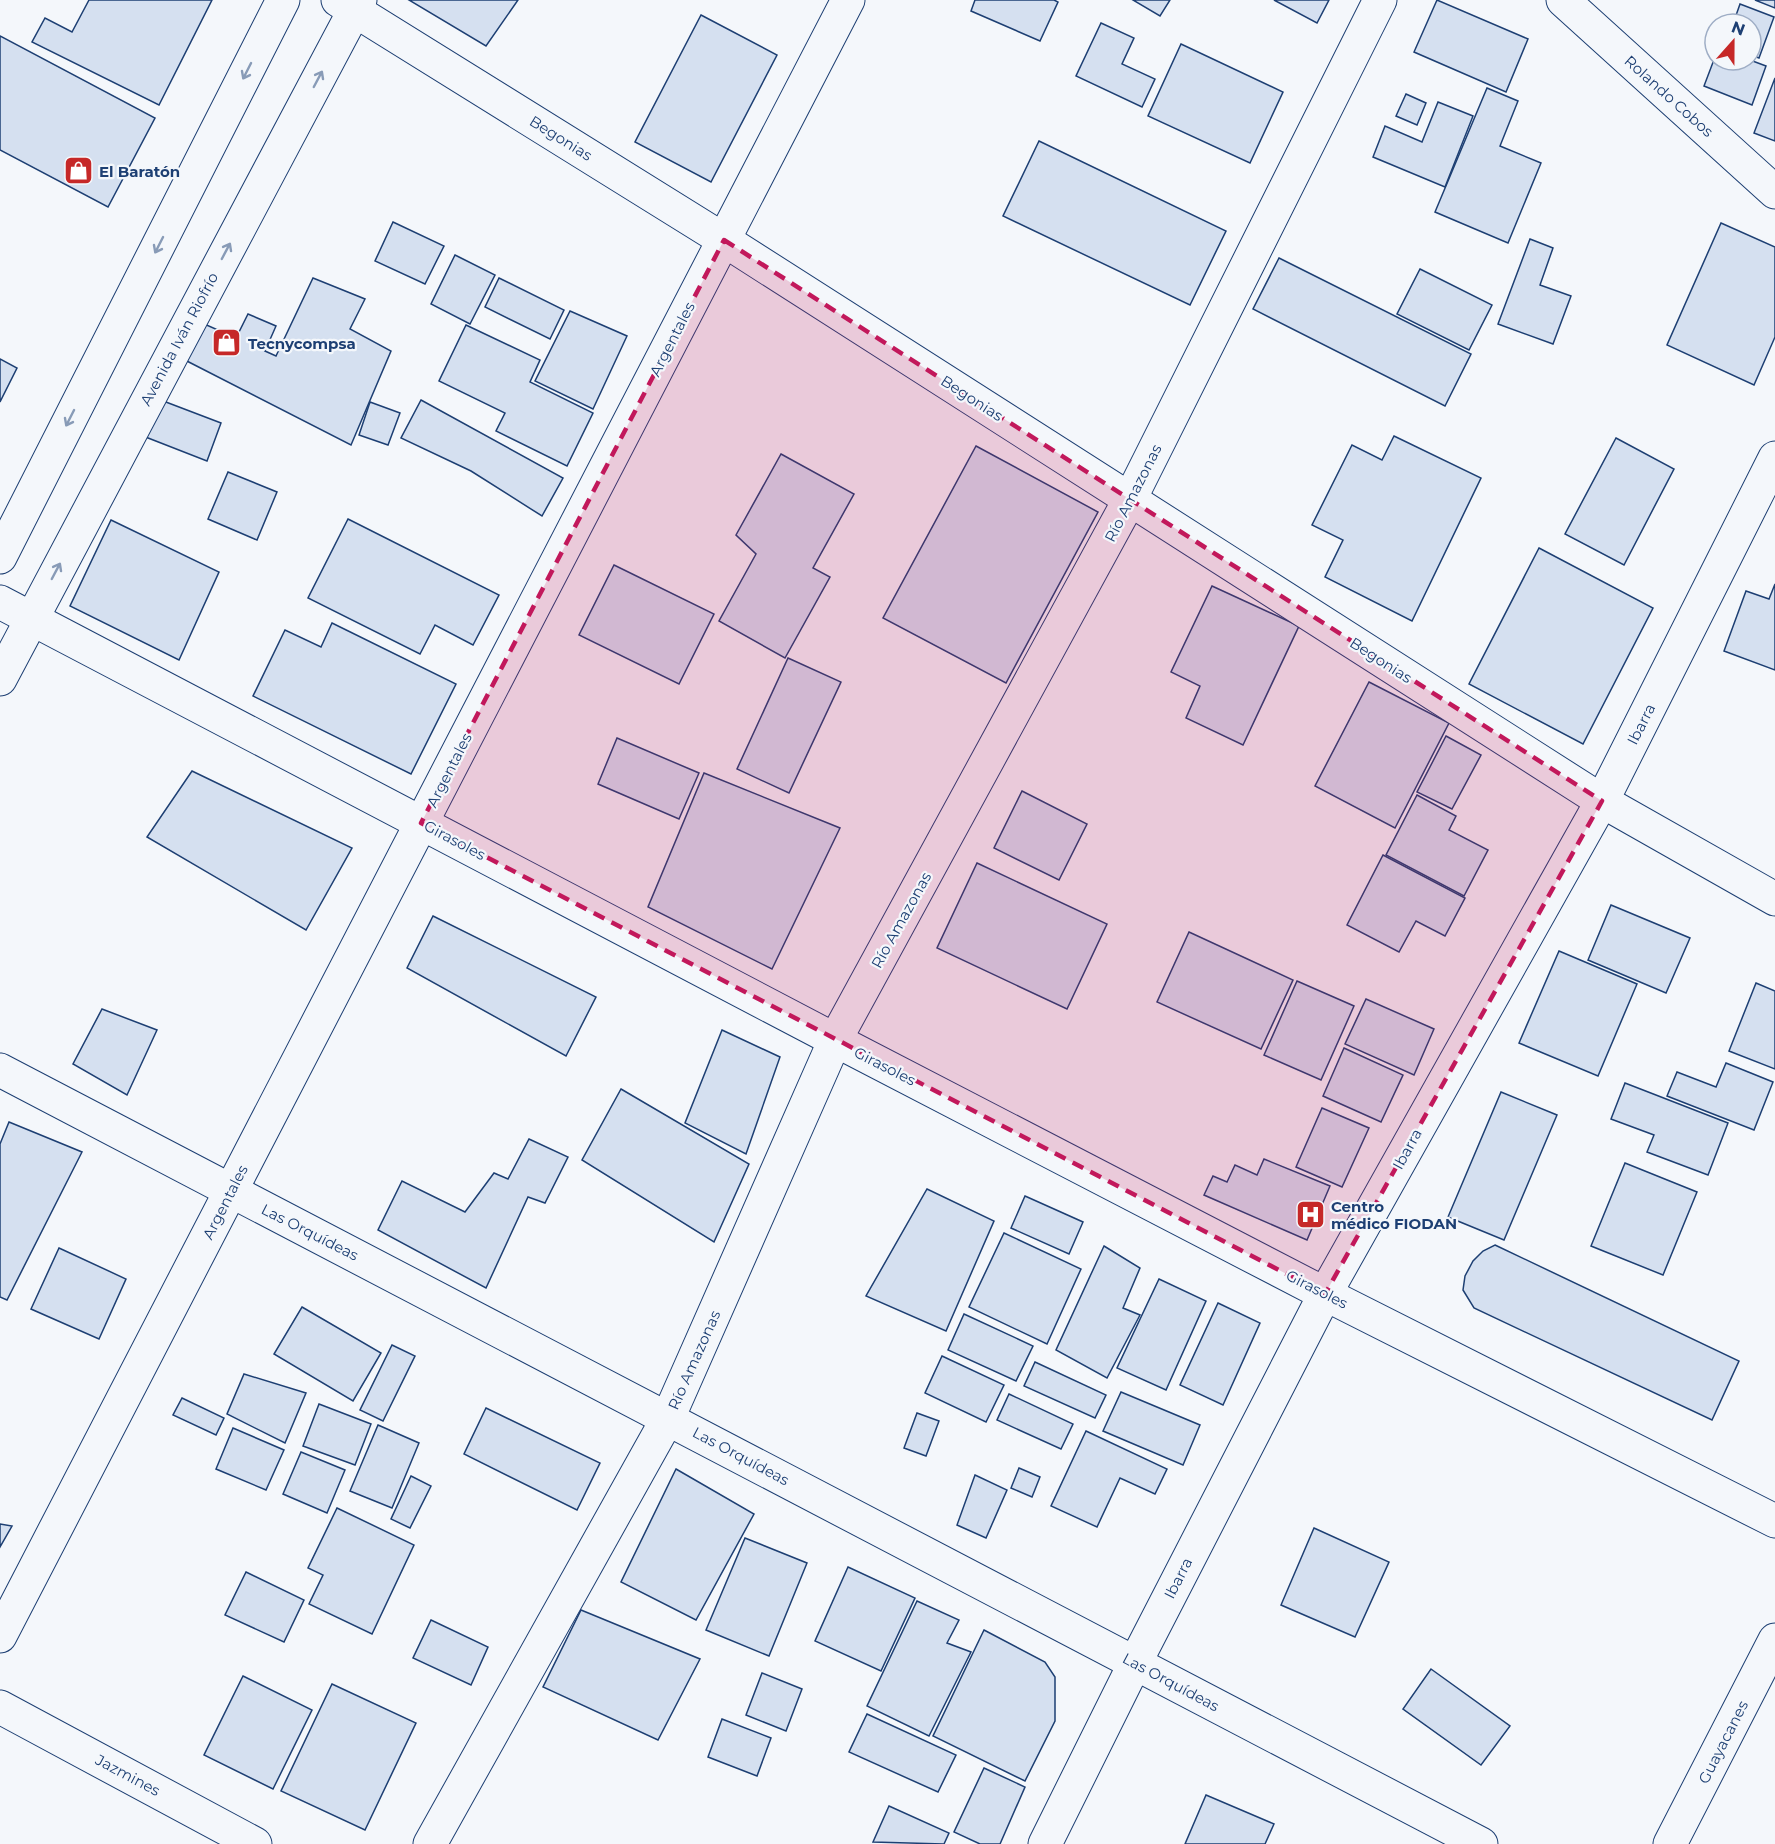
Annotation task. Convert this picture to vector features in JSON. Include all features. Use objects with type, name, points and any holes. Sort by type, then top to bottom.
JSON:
[{"type":"street","points":[[0,556],[283,0]]},
{"type":"street","name":"Argentales","points":[[0,1636],[848,0]]},
{"type":"street","name":"Río Amazonas","points":[[430,1844],[668,1418],[835,1041],[1130,500],[1380,0]]},
{"type":"street","name":"Rolando Cobos","points":[[1563,0],[1775,192]]},
{"type":"street","name":"Begonias","points":[[351,3],[1602,801],[1775,899]]},
{"type":"street","name":"Avenida Iván Riofrío","points":[[0,680],[351,3]]},
{"type":"street","name":"Ibarra","points":[[1044,1844],[1325,1294],[1602,801],[1775,458]]},
{"type":"street","name":"Girasoles","points":[[0,602],[835,1041],[1325,1294],[1775,1521]]},
{"type":"street","name":"Las Orquídeas","points":[[0,1070],[1481,1844]]},
{"type":"street","name":"Guayacanes","points":[[1670,1844],[1775,1640]]},
{"type":"street","name":"Jazmines","points":[[0,1707],[255,1844]]},
{"type":"highlighted area","points":[[724,240],[1602,801],[1325,1294],[421,823]]},
{"type":"building","points":[[89,0],[212,0],[159,105],[32,42],[45,18],[72,32]]},
{"type":"building","points":[[409,0],[518,0],[486,46]]},
{"type":"building","points":[[975,0],[1054,0],[1058,2],[1040,41],[971,11]]},
{"type":"building","points":[[1133,0],[1170,0],[1160,16]]},
{"type":"building","points":[[1274,0],[1329,0],[1317,23]]},
{"type":"building","points":[[1437,0],[1528,39],[1506,92],[1414,52]]},
{"type":"building","points":[[1755,0],[1775,0],[1775,8]]},
{"type":"building","points":[[1740,4],[1761,12],[1737,12]]},
{"type":"building","points":[[1763,13],[1774,17],[1763,47]]},
{"type":"building","points":[[701,15],[777,55],[711,182],[635,142]]},
{"type":"building","points":[[1101,23],[1134,38],[1122,64],[1155,79],[1142,107],[1076,76]]},
{"type":"building","points":[[0,36],[155,118],[108,207],[0,150]]},
{"type":"building","points":[[1181,44],[1283,92],[1250,163],[1148,116]]},
{"type":"building","points":[[1763,65],[1766,66],[1752,105],[1704,86],[1709,72],[1763,72]]},
{"type":"building","points":[[1775,78],[1775,141],[1754,133]]},
{"type":"building","points":[[1487,88],[1518,101],[1500,146],[1541,163],[1508,243],[1435,212]]},
{"type":"building","points":[[1406,94],[1426,103],[1417,125],[1396,116]]},
{"type":"building","points":[[1438,102],[1473,116],[1445,187],[1373,157],[1385,126],[1422,142]]},
{"type":"building","points":[[1039,141],[1226,231],[1190,305],[1003,216]]},
{"type":"building","points":[[393,222],[444,246],[425,284],[375,261]]},
{"type":"building","points":[[1721,223],[1775,247],[1775,337],[1754,385],[1667,345]]},
{"type":"building","points":[[1530,239],[1553,248],[1540,285],[1571,296],[1553,344],[1498,324]]},
{"type":"building","points":[[455,255],[495,275],[470,324],[431,304]]},
{"type":"building","points":[[1279,258],[1471,354],[1445,406],[1253,309]]},
{"type":"building","points":[[1420,269],[1492,305],[1469,350],[1397,314]]},
{"type":"building","points":[[313,278],[365,299],[350,329],[391,351],[351,445],[181,358],[193,319],[236,338],[248,314],[276,326],[265,351],[276,356]]},
{"type":"building","points":[[499,278],[564,310],[550,339],[485,307]]},
{"type":"building","points":[[570,311],[627,336],[593,409],[535,381]]},
{"type":"building","points":[[466,325],[540,360],[530,382],[593,413],[567,466],[496,431],[505,413],[439,381]]},
{"type":"building","points":[[0,359],[17,368],[0,402]]},
{"type":"building","points":[[158,399],[221,423],[207,461],[143,436]]},
{"type":"building","points":[[421,400],[563,478],[542,516],[471,471],[401,438]]},
{"type":"building","points":[[370,402],[400,413],[388,445],[359,435]]},
{"type":"building","points":[[1394,436],[1481,478],[1412,621],[1325,577],[1343,540],[1312,525],[1352,445],[1382,460]]},
{"type":"building","points":[[1616,438],[1674,469],[1624,565],[1565,534]]},
{"type":"building","points":[[976,446],[1098,512],[1006,683],[883,618]]},
{"type":"building","points":[[781,454],[854,494],[813,568],[830,577],[785,658],[719,621],[756,554],[736,535]]},
{"type":"building","points":[[228,472],[277,492],[257,540],[208,519]]},
{"type":"building","points":[[348,519],[499,595],[473,645],[435,625],[420,654],[308,598]]},
{"type":"building","points":[[111,520],[219,572],[179,660],[70,606]]},
{"type":"building","points":[[1539,548],[1653,608],[1583,744],[1469,684]]},
{"type":"building","points":[[614,565],[714,614],[679,684],[579,635]]},
{"type":"building","points":[[1775,584],[1775,670],[1724,651],[1746,591],[1769,599]]},
{"type":"building","points":[[1212,586],[1299,626],[1243,745],[1186,718],[1200,686],[1171,672]]},
{"type":"building","points":[[332,623],[456,684],[411,774],[253,696],[285,630],[321,647]]},
{"type":"building","points":[[788,658],[841,682],[789,793],[737,769]]},
{"type":"building","points":[[1369,682],[1449,723],[1395,828],[1315,786]]},
{"type":"building","points":[[1446,736],[1481,755],[1452,809],[1417,792]]},
{"type":"building","points":[[617,738],[699,773],[679,819],[598,784]]},
{"type":"building","points":[[192,771],[352,848],[306,930],[147,837]]},
{"type":"building","points":[[704,773],[840,828],[772,969],[648,907]]},
{"type":"building","points":[[1022,791],[1087,824],[1059,880],[994,848]]},
{"type":"building","points":[[1417,795],[1456,816],[1449,830],[1488,850],[1464,896],[1386,855]]},
{"type":"building","points":[[1383,855],[1465,898],[1445,936],[1416,921],[1399,952],[1347,925]]},
{"type":"building","points":[[977,863],[1107,924],[1067,1009],[937,948]]},
{"type":"building","points":[[1611,905],[1690,938],[1666,993],[1588,960]]},
{"type":"building","points":[[433,916],[596,997],[566,1056],[407,968]]},
{"type":"building","points":[[1189,932],[1293,980],[1261,1049],[1157,1002]]},
{"type":"building","points":[[1559,951],[1637,984],[1598,1076],[1519,1043]]},
{"type":"building","points":[[1297,981],[1354,1006],[1321,1080],[1264,1055]]},
{"type":"building","points":[[1756,983],[1775,991],[1775,1069],[1729,1051]]},
{"type":"building","points":[[1366,999],[1434,1029],[1414,1075],[1345,1044]]},
{"type":"building","points":[[102,1009],[157,1030],[127,1095],[73,1064]]},
{"type":"building","points":[[722,1030],[780,1057],[746,1154],[685,1123]]},
{"type":"building","points":[[1344,1048],[1403,1075],[1381,1122],[1323,1096]]},
{"type":"building","points":[[1726,1063],[1773,1082],[1754,1130],[1667,1096],[1677,1072],[1716,1087]]},
{"type":"building","points":[[1625,1083],[1728,1123],[1708,1175],[1647,1152],[1654,1135],[1611,1119]]},
{"type":"building","points":[[621,1089],[749,1164],[714,1242],[582,1160]]},
{"type":"building","points":[[1501,1092],[1557,1115],[1504,1240],[1448,1217]]},
{"type":"building","points":[[1322,1108],[1369,1128],[1342,1187],[1296,1167]]},
{"type":"building","points":[[9,1122],[82,1152],[7,1300],[0,1297],[0,1144]]},
{"type":"building","points":[[529,1139],[568,1157],[545,1203],[528,1197],[486,1288],[378,1230],[402,1181],[465,1212],[494,1173],[508,1179]]},
{"type":"building","points":[[1264,1159],[1330,1186],[1307,1240],[1204,1195],[1213,1176],[1227,1182],[1235,1165],[1257,1175]]},
{"type":"building","points":[[1625,1163],[1697,1192],[1663,1275],[1591,1246]]},
{"type":"building","points":[[927,1189],[994,1221],[946,1331],[866,1296]]},
{"type":"building","points":[[1025,1196],[1083,1222],[1069,1254],[1011,1228]]},
{"type":"building","points":[[1004,1233],[1081,1269],[1047,1344],[969,1307]]},
{"type":"building","points":[[1495,1245],[1739,1361],[1712,1420],[1474,1308],[1463,1290],[1465,1276],[1473,1261],[1483,1251]]},
{"type":"building","points":[[1104,1246],[1140,1268],[1123,1308],[1140,1315],[1107,1378],[1056,1350]]},
{"type":"building","points":[[59,1248],[126,1279],[99,1339],[31,1309]]},
{"type":"building","points":[[1159,1279],[1206,1301],[1166,1390],[1117,1368]]},
{"type":"building","points":[[1218,1303],[1260,1323],[1223,1405],[1180,1385]]},
{"type":"building","points":[[302,1307],[381,1353],[353,1401],[274,1354]]},
{"type":"building","points":[[964,1314],[1033,1346],[1016,1381],[948,1350]]},
{"type":"building","points":[[392,1345],[415,1356],[383,1421],[360,1410]]},
{"type":"building","points":[[942,1356],[1004,1385],[986,1422],[925,1393]]},
{"type":"building","points":[[1035,1362],[1106,1395],[1095,1418],[1024,1386]]},
{"type":"building","points":[[244,1374],[306,1393],[285,1443],[227,1414]]},
{"type":"building","points":[[1121,1392],[1200,1425],[1183,1465],[1103,1431]]},
{"type":"building","points":[[1009,1394],[1073,1424],[1061,1449],[997,1420]]},
{"type":"building","points":[[182,1398],[224,1418],[216,1435],[173,1415]]},
{"type":"building","points":[[319,1404],[371,1424],[355,1465],[303,1446]]},
{"type":"building","points":[[486,1408],[600,1463],[577,1510],[464,1454]]},
{"type":"building","points":[[917,1413],[939,1421],[926,1456],[904,1448]]},
{"type":"building","points":[[378,1425],[419,1443],[392,1508],[350,1491]]},
{"type":"building","points":[[233,1428],[284,1450],[266,1490],[216,1469]]},
{"type":"building","points":[[1086,1431],[1167,1469],[1155,1494],[1120,1478],[1097,1527],[1051,1506]]},
{"type":"building","points":[[301,1452],[345,1470],[327,1513],[283,1494]]},
{"type":"building","points":[[1019,1468],[1040,1477],[1032,1497],[1011,1488]]},
{"type":"building","points":[[676,1469],[754,1514],[696,1620],[621,1582]]},
{"type":"building","points":[[975,1475],[1007,1490],[986,1538],[957,1525]]},
{"type":"building","points":[[411,1476],[431,1486],[410,1528],[391,1519]]},
{"type":"building","points":[[337,1508],[414,1545],[372,1634],[309,1604],[323,1575],[308,1568]]},
{"type":"building","points":[[0,1524],[12,1526],[0,1547]]},
{"type":"building","points":[[1314,1528],[1389,1562],[1355,1637],[1281,1605]]},
{"type":"building","points":[[745,1538],[807,1563],[769,1656],[706,1630]]},
{"type":"building","points":[[848,1567],[915,1598],[881,1671],[815,1641]]},
{"type":"building","points":[[246,1572],[304,1600],[284,1642],[225,1615]]},
{"type":"building","points":[[917,1601],[959,1620],[947,1643],[971,1652],[929,1736],[867,1706]]},
{"type":"building","points":[[581,1610],[700,1659],[658,1740],[543,1687]]},
{"type":"building","points":[[431,1620],[488,1647],[471,1685],[413,1658]]},
{"type":"building","points":[[984,1630],[1045,1662],[1055,1677],[1055,1721],[1025,1781],[933,1736]]},
{"type":"building","points":[[1431,1669],[1510,1726],[1481,1765],[1403,1709]]},
{"type":"building","points":[[762,1673],[802,1689],[786,1731],[746,1715]]},
{"type":"building","points":[[243,1676],[312,1710],[273,1789],[204,1755]]},
{"type":"building","points":[[332,1684],[416,1723],[365,1830],[281,1791]]},
{"type":"building","points":[[867,1714],[956,1755],[938,1792],[849,1752]]},
{"type":"building","points":[[722,1719],[771,1738],[757,1776],[708,1757]]},
{"type":"building","points":[[984,1768],[1025,1787],[1000,1844],[980,1844],[954,1832]]},
{"type":"building","points":[[1206,1795],[1274,1824],[1265,1844],[1185,1844]]},
{"type":"building","points":[[889,1806],[949,1833],[944,1844],[873,1842]]},
{"type":"place","name":"El Baratón","points":[[78,171]]},
{"type":"place","name":"Tecnycompsa","points":[[227,343]]},
{"type":"place","name":"Centro médico FIODAN","points":[[1310,1215]]}]
